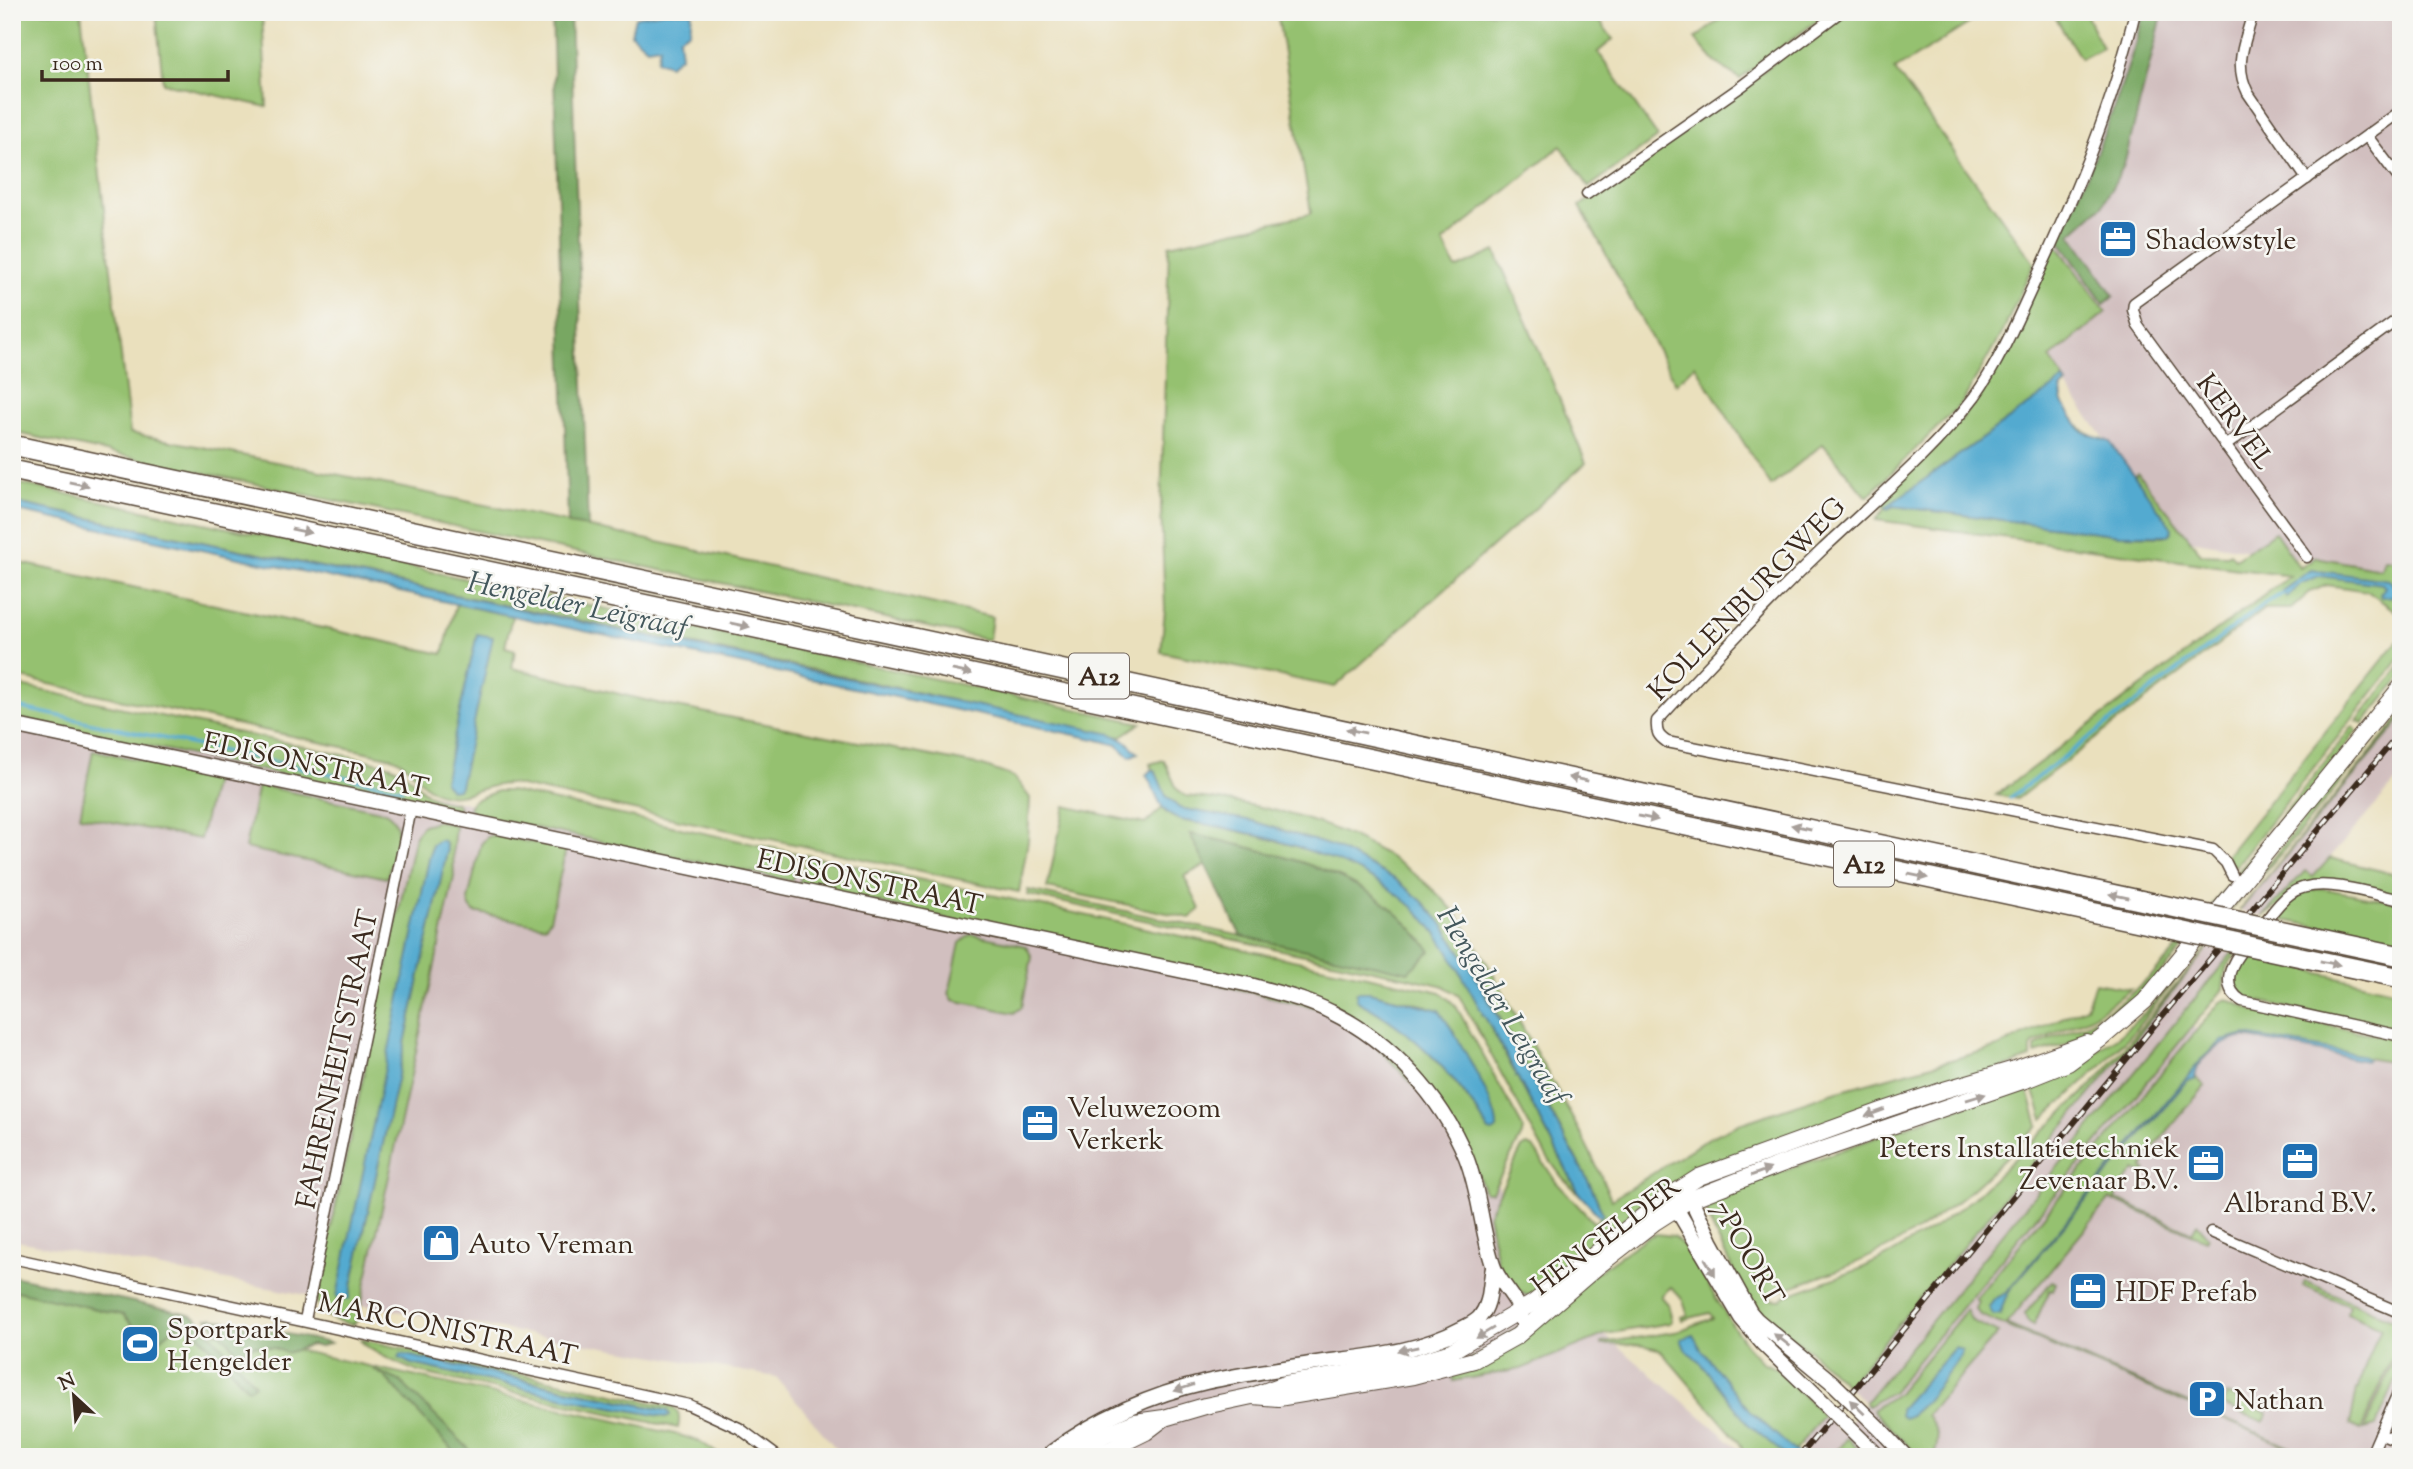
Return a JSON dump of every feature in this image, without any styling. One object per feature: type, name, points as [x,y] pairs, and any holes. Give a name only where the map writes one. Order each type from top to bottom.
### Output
[{"type":"highway","name":"A12","points":[[12,444],[2186,910],[2275,922],[2401,956]]},
{"type":"highway","name":"A12","points":[[12,470],[2401,978]]},
{"type":"main road","name":"HENGELDER","points":[[1252,1396],[1278,1398],[1439,1371],[1474,1360],[1517,1336],[1597,1267],[1676,1208],[1699,1177],[1735,1162],[2102,1038],[2145,1001],[2401,687]]},
{"type":"main road","name":"HENGELDER","points":[[1066,1457],[1106,1434],[1135,1422],[1164,1418],[1252,1396],[1285,1384],[1418,1362],[1448,1353],[1518,1306],[1560,1283],[1616,1236],[1684,1194]]},
{"type":"main road","name":"HENGELDER","points":[[1095,1457],[1146,1432],[1164,1418]]},
{"type":"street","points":[[1587,194],[1739,88],[1840,12]]},
{"type":"street","name":"KOLLENBURGWEG","points":[[2135,12],[2121,68],[2103,121],[2055,237],[2011,331],[1977,393],[1939,438],[1775,595],[1657,721],[1656,729],[1659,736],[1667,742],[2206,848],[2220,855],[2231,875]]},
{"type":"street","points":[[2253,12],[2239,64],[2241,79],[2307,179],[2401,111]]},
{"type":"street","points":[[2367,136],[2401,181]]},
{"type":"street","name":"KERVEL","points":[[2307,179],[2134,303],[2133,310],[2138,326],[2307,557]]},
{"type":"street","points":[[2225,446],[2401,317]]},
{"type":"street","name":"EDISONSTRAAT","points":[[12,726],[1250,985],[1329,1011],[1361,1028],[1386,1049],[1420,1083],[1444,1116],[1466,1156],[1480,1205],[1493,1268],[1518,1306]]},
{"type":"street","name":"FAHRENHEITSTRAAT","points":[[304,1320],[411,809]]},
{"type":"street","points":[[2401,900],[2349,889],[2311,886],[2289,895],[2275,922],[2238,955],[2231,967],[2228,981],[2237,998],[2248,1003],[2401,1036]]},
{"type":"street","name":"7POORT","points":[[1684,1194],[1750,1312],[1834,1384],[1906,1457]]},
{"type":"street","name":"7POORT","points":[[1676,1208],[1741,1318],[1879,1457]]},
{"type":"street","points":[[2211,1232],[2401,1313]]},
{"type":"street","name":"MARCONISTRAAT","points":[[12,1258],[689,1405],[739,1428],[778,1457]]},
{"type":"street","name":"HENGELDER","points":[[1051,1457],[1052,1452],[1067,1440],[1097,1424],[1176,1391],[1209,1381],[1414,1348],[1446,1337],[1479,1318],[1490,1300],[1493,1268]]},
{"type":"street","name":"HENGELDER","points":[[1484,1310],[1505,1300],[1518,1306]]},
{"type":"street","points":[[1517,1336],[1522,1319],[1518,1306]]},
{"type":"street","points":[[2370,1457],[2401,1386]]},
{"type":"street","points":[[2380,1434],[2401,1443]]},
{"type":"shaded area","points":[[2135,12],[2401,12],[2401,576],[2178,538],[2026,332]]},
{"type":"shaded area","points":[[12,706],[1227,965],[1366,998],[1478,1131],[1522,1250],[1572,1307],[1745,1454],[1742,1457],[843,1457],[776,1377],[333,1300],[12,1240]]},
{"type":"shaded area","points":[[2401,720],[2401,776],[2313,877],[2304,871],[2263,916],[2240,911]]},
{"type":"shaded area","points":[[2209,948],[2233,953],[2187,1027],[2401,1064],[2401,1457],[1813,1457],[1800,1445],[1823,1415],[1842,1433],[1865,1403],[1847,1386]]},
{"type":"green space","points":[[12,12],[81,12],[130,433],[562,521],[992,617],[989,640],[12,432]]},
{"type":"green space","points":[[156,12],[262,12],[267,107],[163,83]]},
{"type":"green space","points":[[552,12],[570,12],[588,527],[568,524]]},
{"type":"green space","points":[[1277,12],[1593,12],[1613,39],[1598,52],[1658,137],[1589,187],[1561,146],[1443,242],[1456,269],[1495,251],[1586,463],[1335,687],[1161,652],[1165,609],[1161,508],[1169,245],[1311,212]]},
{"type":"green space","points":[[1730,12],[1828,12],[1740,79],[1715,62],[1695,39]]},
{"type":"green space","points":[[1843,12],[1987,12],[1895,70],[2034,263],[2005,327],[1962,403],[1867,497],[1823,444],[1771,486],[1695,365],[1676,384],[1580,206]]},
{"type":"green space","points":[[2052,12],[2085,12],[2102,48],[2081,59]]},
{"type":"green space","points":[[2144,12],[2163,12],[2124,165],[2102,206],[2071,234],[2114,296],[2104,304],[2059,240],[2117,99]]},
{"type":"green space","points":[[2056,244],[2106,312],[2050,358],[2067,384],[2061,389],[2066,409],[2079,427],[2090,434],[2009,419],[1887,507],[1888,509],[1894,506],[2120,535],[2164,536],[2171,528],[2134,475],[2138,473],[2201,554],[2230,553],[2235,559],[2275,532],[2300,568],[2316,557],[2381,569],[2384,559],[2401,561],[2401,615],[2367,591],[2327,585],[2310,592],[2291,609],[2264,609],[2017,799],[1996,795],[2290,576],[1876,520],[1886,507],[1876,504],[1962,419]]},
{"type":"green space","points":[[12,482],[1141,723],[1120,737],[834,674],[12,502]]},
{"type":"green space","points":[[12,561],[443,654],[456,604],[512,616],[505,647],[515,650],[512,668],[661,704],[983,766],[1014,777],[1030,798],[1028,841],[1019,892],[511,784],[491,786],[461,795],[442,794],[427,787],[394,758],[12,676]]},
{"type":"green space","points":[[2401,637],[2401,657],[2236,866],[2231,865],[2226,856]]},
{"type":"green space","points":[[2401,666],[2401,678],[2364,723],[2357,721]]},
{"type":"green space","points":[[12,684],[385,764],[405,774],[433,797],[456,803],[459,807],[454,811],[12,717]]},
{"type":"green space","points":[[2401,698],[2401,706],[2304,827],[2231,910]]},
{"type":"green space","points":[[2401,716],[2401,720],[2239,911]]},
{"type":"green space","points":[[2353,726],[2357,731],[2217,906],[2212,905]]},
{"type":"green space","points":[[93,750],[215,776],[200,839],[80,816]]},
{"type":"green space","points":[[1164,760],[1177,789],[1186,796],[1260,807],[1331,828],[1397,861],[1426,884],[1457,915],[1486,962],[1574,1120],[1611,1200],[1709,1138],[1739,1124],[1834,1092],[1998,1047],[2086,1007],[2095,983],[2131,989],[2091,1017],[2034,1043],[2031,1047],[2031,1058],[1733,1158],[1533,1295],[1526,1295],[1513,1289],[1497,1261],[1488,1215],[1522,1148],[1527,1145],[1533,1147],[1556,1182],[1594,1223],[1603,1214],[1591,1186],[1493,1005],[1447,930],[1422,901],[1395,879],[1334,847],[1253,821],[1179,808],[1166,796],[1150,764]]},
{"type":"green space","points":[[258,785],[385,812],[396,825],[397,833],[387,878],[245,848]]},
{"type":"green space","points":[[497,791],[510,791],[796,853],[792,881],[474,815],[469,807],[474,800]]},
{"type":"green space","points":[[1065,806],[1145,824],[1162,808],[1179,820],[1216,826],[1292,845],[1342,863],[1388,888],[1409,903],[1432,927],[1451,955],[1580,1195],[1545,1154],[1459,996],[1444,986],[1028,895],[1028,890],[1408,972],[1382,901],[1359,887],[1307,865],[1191,834],[1206,865],[1184,876],[1200,909],[1190,918],[1047,888]]},
{"type":"green space","points":[[438,821],[455,825],[454,877],[358,1319],[353,1325],[334,1320],[325,1314],[316,1298],[415,835],[423,825]],"holes":[[[446,844],[447,851],[349,1299],[338,1298],[432,845]]]},
{"type":"green space","points":[[1190,834],[1290,858],[1338,876],[1389,906],[1431,951],[1408,972],[1241,936]]},
{"type":"green space","points":[[493,835],[566,849],[550,920],[545,926],[474,912],[470,907],[468,900],[481,844]]},
{"type":"green space","points":[[806,855],[1441,992],[1456,1006],[1523,1128],[1522,1135],[1492,1192],[1485,1192],[1462,1136],[1347,1015],[799,884]],"holes":[[[1369,992],[1427,1006],[1450,1026],[1487,1096],[1489,1131],[1462,1092],[1431,1055],[1357,993]]]},
{"type":"green space","points":[[2330,858],[2401,876],[2401,897],[2318,881],[2263,916],[2305,871],[2313,877]]},
{"type":"green space","points":[[2321,888],[2401,903],[2401,942],[2272,918],[2294,898]]},
{"type":"green space","points":[[971,934],[1026,946],[1032,957],[1022,1007],[1014,1013],[953,1000],[949,993],[960,943]]},
{"type":"green space","points":[[2183,942],[2187,943],[2136,1000],[2106,1024],[2067,1044],[2035,1054],[2035,1047],[2039,1044],[2099,1017],[2125,998],[2149,978]]},
{"type":"green space","points":[[2200,946],[2203,946],[2134,1031],[2102,1065],[2043,1119],[2031,1082],[2099,1049],[2128,1028],[2154,1002]]},
{"type":"green space","points":[[2208,947],[2117,1062],[1847,1386],[1809,1350],[1773,1325],[1746,1298],[1707,1216],[1708,1207],[1720,1194],[2026,1083],[2038,1126],[1957,1202],[1888,1248],[1828,1274],[1782,1290],[1776,1289],[1770,1294],[1770,1299],[1781,1300],[1785,1296],[1860,1269],[1889,1255],[1935,1227],[1971,1200],[2098,1079]]},
{"type":"green space","points":[[2232,953],[2236,954],[2226,968],[2220,993],[1893,1391],[1868,1406],[1865,1403]]},
{"type":"green space","points":[[2242,955],[2401,992],[2401,1033],[2241,997],[2234,976]]},
{"type":"green space","points":[[2227,999],[2252,1010],[2392,1038],[2390,1052],[2397,1053],[2401,1040],[2401,1064],[2244,1037],[2220,1044],[2191,1073],[2205,1086],[2145,1158],[2145,1174],[2135,1170],[2119,1189],[2116,1199],[2192,1233],[2197,1224],[2208,1237],[2206,1240],[2110,1199],[2006,1324],[2312,1457],[1980,1315],[1975,1309],[1978,1301],[1975,1299],[2220,1002]]},
{"type":"green space","points":[[1656,1234],[1673,1236],[1685,1247],[1747,1346],[1762,1362],[1776,1368],[1823,1415],[1790,1457],[1746,1457],[1739,1442],[1661,1351],[1640,1345],[1601,1345],[1675,1332],[1713,1318],[1710,1313],[1682,1320],[1681,1317],[1688,1315],[1683,1300],[1671,1287],[1661,1296],[1668,1304],[1672,1321],[1670,1323],[1606,1334],[1521,1369],[1453,1381],[1452,1373],[1647,1237]]},
{"type":"green space","points":[[12,1276],[189,1314],[197,1318],[255,1384],[248,1389],[185,1319],[152,1346],[123,1315],[12,1290]]},
{"type":"green space","points":[[2052,1281],[2056,1283],[2053,1290],[2050,1289],[2034,1325],[2027,1321],[2025,1314]]},
{"type":"green space","points":[[2305,1281],[2401,1324],[2401,1337],[2361,1430],[2350,1425],[2357,1389],[2381,1328],[2347,1313],[2349,1305],[2303,1286]]},
{"type":"green space","name":"Sportpark Hengelder","points":[[12,1287],[679,1435],[701,1442],[722,1457],[12,1457]]},
{"type":"green space","points":[[1966,1310],[1972,1321],[1998,1333],[1927,1415],[1936,1430],[1938,1440],[1933,1457],[1919,1457],[1872,1410],[1898,1393]]},
{"type":"green space","points":[[207,1318],[330,1343],[320,1347],[311,1345],[287,1353],[253,1345],[243,1357]]},
{"type":"green space","points":[[360,1339],[673,1407],[679,1416],[678,1428],[422,1373],[388,1359]],"holes":[[[426,1358],[668,1411],[668,1417],[580,1401],[412,1364]]]},
{"type":"green space","points":[[2401,1344],[2401,1369],[2376,1426],[2364,1429]]},
{"type":"green space","points":[[373,1369],[400,1381],[477,1457],[459,1457],[384,1376]]},
{"type":"green space","points":[[2227,1394],[2268,1413],[2264,1422],[2222,1405]]},
{"type":"green space","points":[[1847,1438],[1866,1457],[1832,1457]]},
{"type":"water","points":[[664,12],[692,12],[690,31],[679,38],[681,56],[669,65],[657,61],[660,46],[647,48],[631,34],[635,17]]},
{"type":"water","points":[[2064,380],[2067,384],[2061,389],[2062,402],[2082,431],[2110,442],[2172,528],[2168,535],[2120,535],[1886,507]]},
{"type":"water","points":[[12,502],[1112,734],[1127,742],[1138,753],[1130,757],[1117,745],[1094,739],[12,510]]},
{"type":"water","points":[[2311,570],[2389,580],[2401,593],[2398,596],[2381,597],[2385,587],[2382,584],[2319,576],[2300,584],[2287,597],[2282,591]]},
{"type":"water","points":[[477,634],[493,637],[460,786],[451,790],[444,782]]},
{"type":"water","points":[[1155,770],[1166,796],[1179,808],[1253,821],[1334,847],[1395,879],[1422,901],[1441,922],[1471,968],[1591,1186],[1603,1214],[1600,1217],[1580,1195],[1455,962],[1421,915],[1398,895],[1341,863],[1276,840],[1173,817],[1163,808],[1146,775]]},
{"type":"water","points":[[439,840],[444,841],[447,851],[349,1299],[339,1299],[337,1296],[432,845]]},
{"type":"water","points":[[1357,992],[1369,992],[1439,1010],[1483,1087],[1496,1118],[1497,1129],[1489,1131],[1464,1092],[1433,1057],[1398,1027],[1359,1002],[1356,999]]},
{"type":"water","points":[[2246,1035],[2360,1055],[2367,1059],[2365,1061],[2246,1037],[2229,1041],[2213,1050],[2200,1063],[2195,1079],[2188,1080],[2012,1287],[2000,1314],[1993,1315],[1989,1307],[1995,1298],[2006,1293],[2203,1058],[2222,1041]]},
{"type":"water","points":[[1693,1335],[1751,1412],[1801,1457],[1787,1457],[1748,1424],[1700,1362],[1685,1349],[1681,1339]]},
{"type":"water","points":[[1955,1347],[1962,1350],[1961,1356],[1917,1410],[1903,1418],[1900,1409]]},
{"type":"water","points":[[401,1354],[668,1411],[670,1415],[666,1417],[580,1401],[412,1364],[399,1358]]},
{"type":"waterway","points":[[2010,798],[2266,603],[2284,593]]},
{"type":"waterway","points":[[12,706],[402,789]]},
{"type":"railway","points":[[1799,1457],[2152,1028],[2401,732]]},
{"type":"place","name":"Shadowstyle","points":[[2118,239]]},
{"type":"place","name":"Veluwezoom Verkerk","points":[[1040,1123]]},
{"type":"place","name":"Albrand B.V.","points":[[2300,1161]]},
{"type":"place","name":"Peters Installatietechniek Zevenaar B.V.","points":[[2206,1163]]},
{"type":"place","name":"Auto Vreman","points":[[441,1243]]},
{"type":"place","name":"HDF Prefab","points":[[2088,1291]]},
{"type":"place","name":"Sportpark Hengelder","points":[[140,1344]]},
{"type":"place","name":"Nathan","points":[[2207,1399]]},
{"type":"water label","name":"Hengelder Leigraaf","points":[[578,604]]},
{"type":"water label","name":"Hengelder Leigraaf","points":[[1503,1005]]}]
